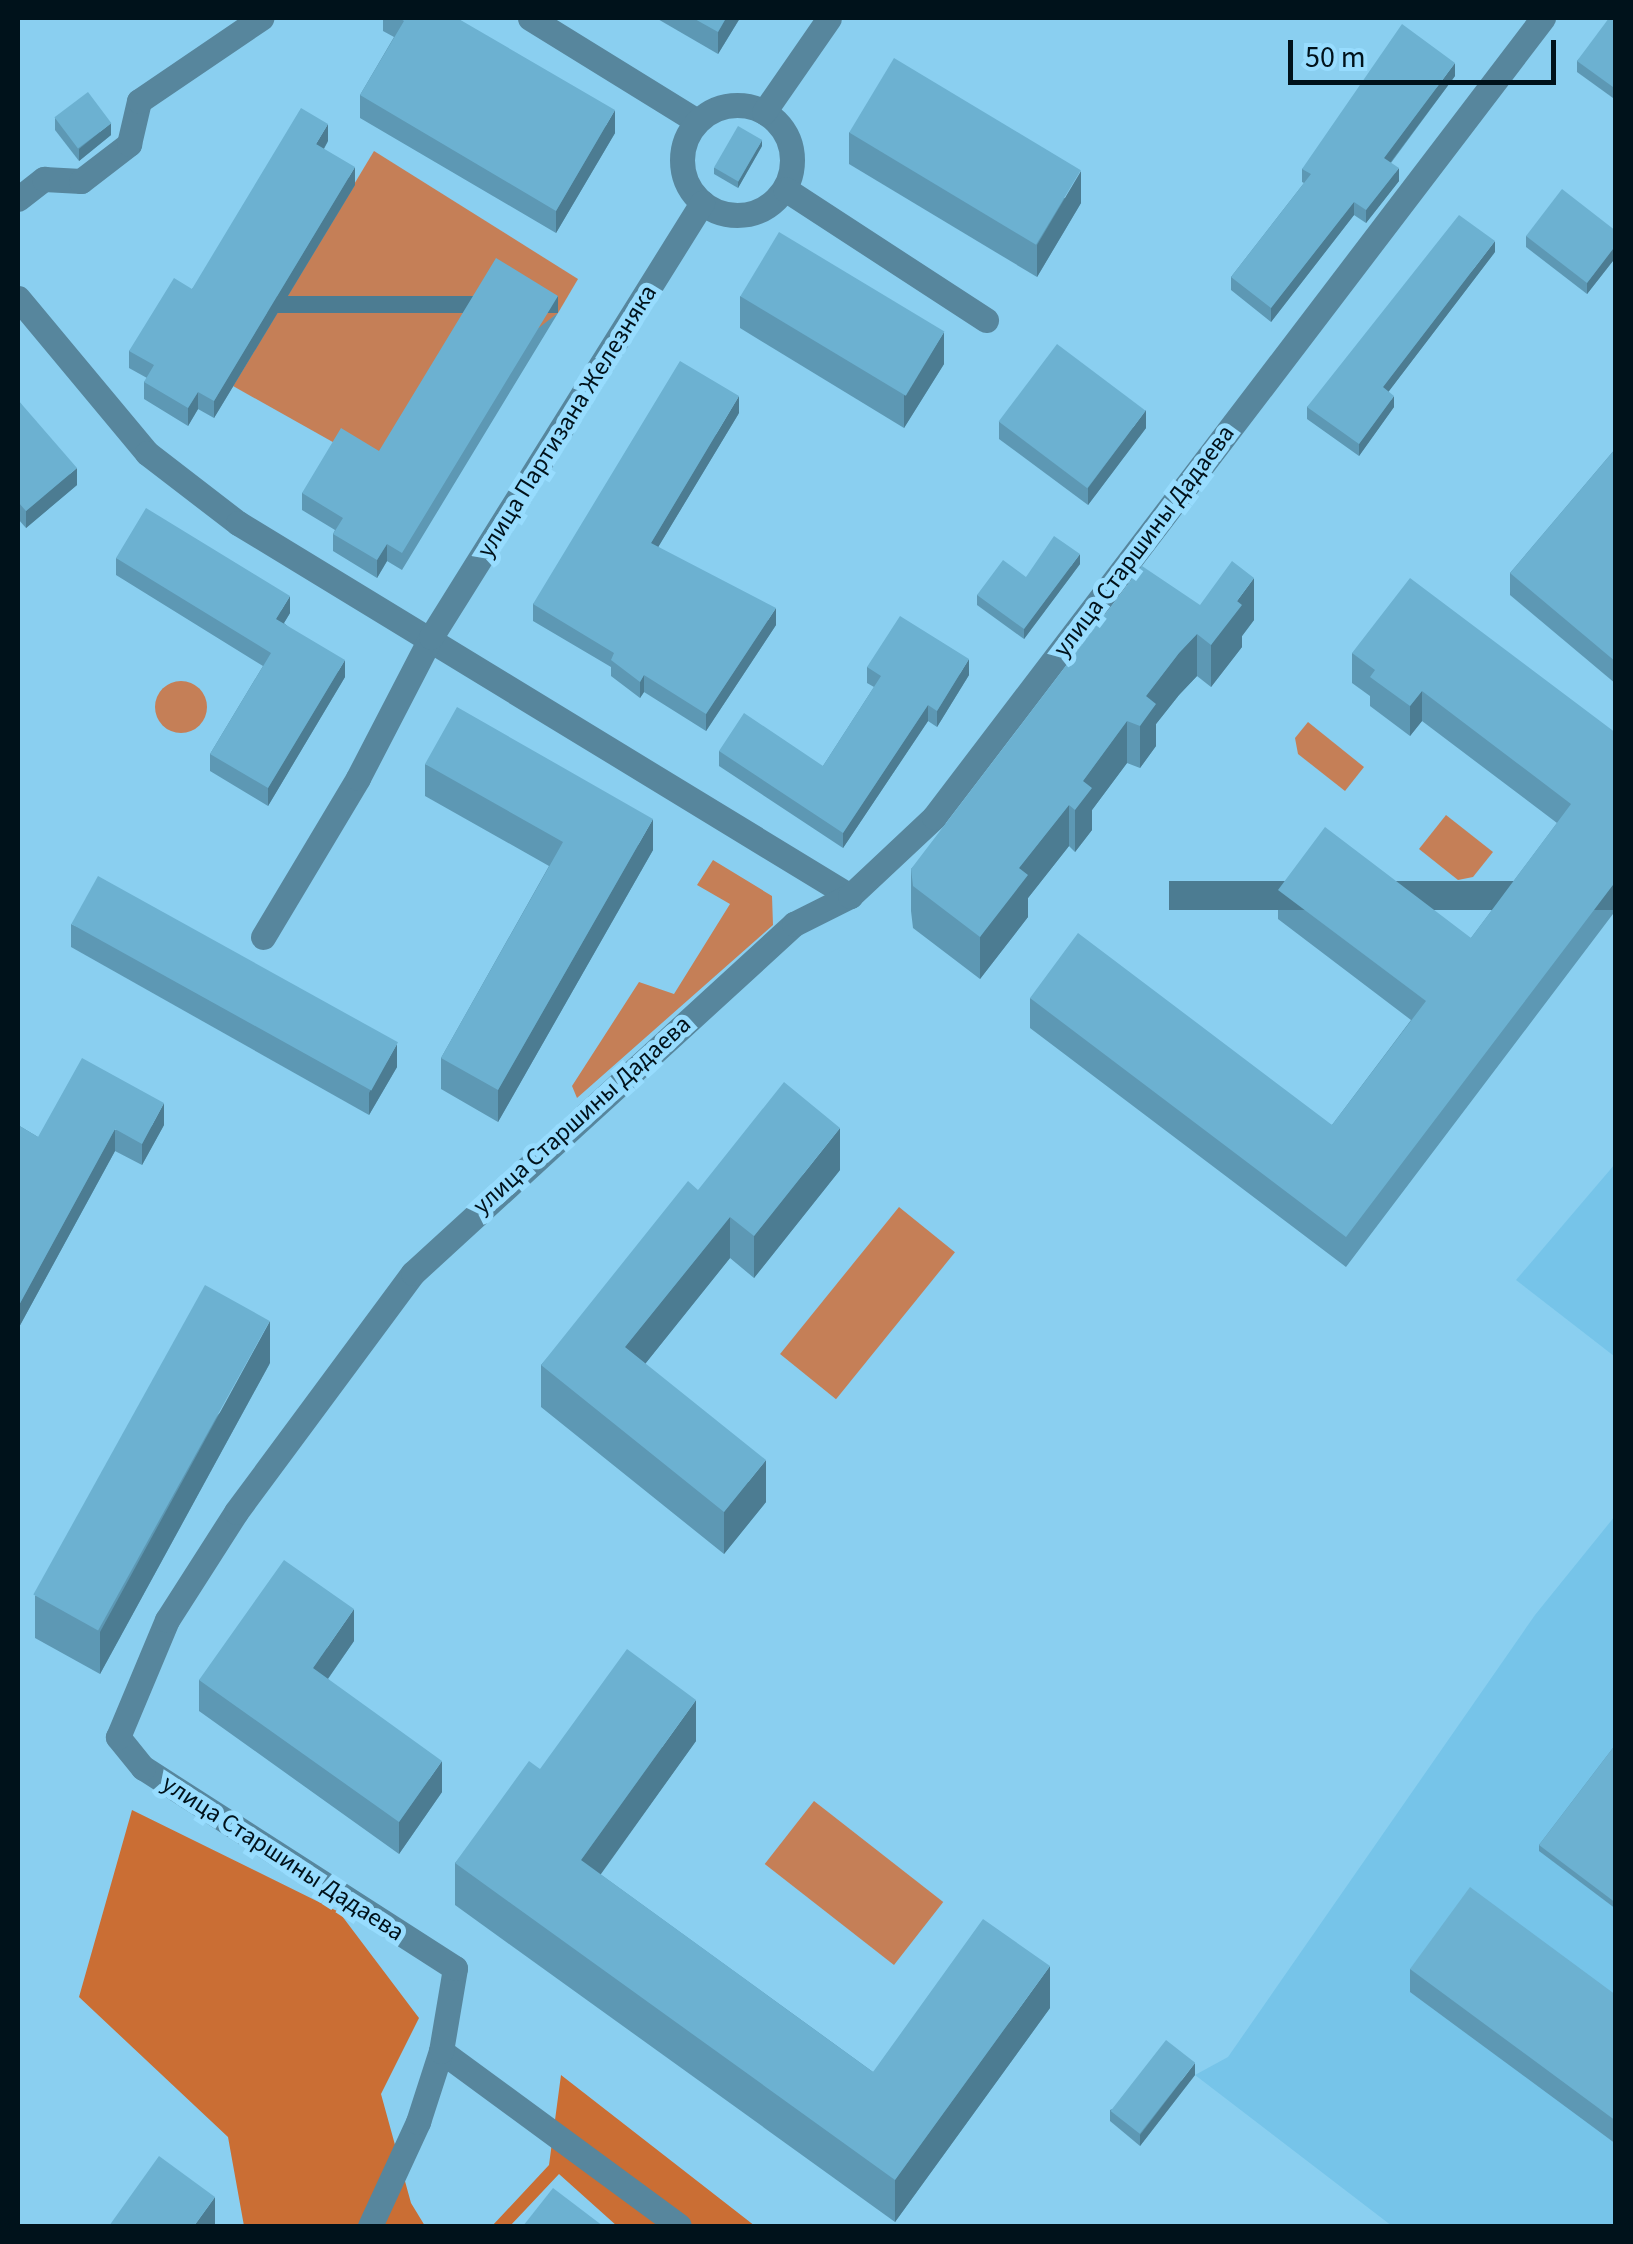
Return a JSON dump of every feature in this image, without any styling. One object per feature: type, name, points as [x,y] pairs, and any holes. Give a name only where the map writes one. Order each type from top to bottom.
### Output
[{"type":"street","points":[[18,200],[44,179],[80,181],[129,144],[139,101],[261,18]]},
{"type":"street","points":[[530,18],[697,121]]},
{"type":"street","points":[[764,112],[828,18]]},
{"type":"street","name":"улица Старшины Дадаева","points":[[370,2226],[418,2122],[440,2051],[456,1968],[143,1768],[118,1736],[167,1620],[216,1542],[413,1274],[794,924],[850,896],[934,817],[1543,18]]},
{"type":"street","points":[[722,106],[764,112],[777,122],[792,152],[785,189],[760,211],[743,216],[702,203],[682,175],[680,157],[697,121],[722,106]]},
{"type":"street","points":[[785,189],[986,320]]},
{"type":"street","name":"улица Партизана Железняка","points":[[263,937],[358,778],[431,637],[702,203]]},
{"type":"street","points":[[18,298],[148,453],[238,523],[431,637],[850,896]]},
{"type":"street","points":[[440,2051],[680,2226]]},
{"type":"shaded area","points":[[374,151],[578,279],[558,313],[379,468],[233,386]]},
{"type":"shaded area","points":[[181,681],[199,689],[207,707],[199,725],[181,733],[163,725],[155,707],[163,689]]},
{"type":"shaded area","points":[[1308,722],[1364,767],[1345,791],[1298,754],[1295,738]]},
{"type":"shaded area","points":[[1446,815],[1493,852],[1473,877],[1458,880],[1419,849]]},
{"type":"shaded area","points":[[713,860],[772,896],[773,925],[577,1098],[572,1086],[639,982],[674,994],[730,904],[697,885]]},
{"type":"shaded area","points":[[1615,1164],[1616,1354],[1614,1356],[1516,1280]]},
{"type":"shaded area","points":[[899,1207],[955,1252],[836,1399],[780,1354]]},
{"type":"shaded area","points":[[1615,1516],[1615,2226],[1392,2226],[1195,2075],[1228,2057],[1535,1615]]},
{"type":"shaded area","points":[[814,1801],[943,1902],[894,1965],[765,1864]]},
{"type":"shaded area","points":[[132,1810],[339,1912],[419,2018],[381,2094],[411,2203],[425,2226],[244,2226],[228,2137],[79,1997]]},
{"type":"shaded area","points":[[561,2075],[755,2226],[617,2226],[559,2174],[510,2226],[492,2226],[549,2165]]},
{"type":"building","points":[[399,18],[457,18],[615,110],[556,211],[360,95],[404,21]]},
{"type":"building","points":[[693,18],[726,18],[718,32]]},
{"type":"building","points":[[1609,18],[1616,18],[1613,87],[1577,61]]},
{"type":"building","points":[[1402,24],[1455,63],[1384,158],[1399,168],[1366,210],[1354,202],[1271,308],[1231,277],[1311,174],[1302,169]]},
{"type":"building","points":[[894,58],[1081,170],[1036,245],[849,133]]},
{"type":"building","points":[[88,92],[111,123],[78,148],[54,117]]},
{"type":"building","points":[[301,108],[328,124],[316,144],[355,167],[214,401],[198,392],[188,408],[144,382],[154,365],[129,351],[174,278],[192,289]]},
{"type":"building","points":[[738,126],[762,140],[738,182],[714,168]]},
{"type":"building","points":[[1562,189],[1616,231],[1616,245],[1587,283],[1526,236]]},
{"type":"building","points":[[1459,215],[1495,241],[1383,387],[1394,396],[1359,444],[1307,407]]},
{"type":"building","points":[[779,232],[944,331],[906,396],[740,296]]},
{"type":"building","points":[[496,258],[558,296],[402,553],[387,544],[377,560],[333,534],[343,518],[302,493],[341,428],[379,451]]},
{"type":"building","points":[[1057,344],[1146,411],[1087,488],[999,421]]},
{"type":"building","points":[[680,361],[739,396],[651,543],[776,608],[706,714],[644,675],[640,682],[611,660],[614,653],[533,604]]},
{"type":"building","points":[[18,400],[77,468],[26,511],[18,502]]},
{"type":"building","points":[[1616,448],[1616,662],[1510,573]]},
{"type":"building","points":[[146,508],[290,596],[276,619],[345,660],[268,788],[210,754],[271,653],[116,558]]},
{"type":"building","points":[[1054,536],[1080,554],[1024,629],[977,595],[1003,560],[1026,577]]},
{"type":"building","points":[[1232,561],[1254,578],[1237,601],[1242,605],[1211,645],[1197,634],[1179,653],[1146,696],[1156,704],[1140,726],[1127,721],[1083,781],[1092,788],[1075,810],[1069,805],[1019,868],[1028,875],[980,937],[913,886],[911,869],[1142,566],[1200,605]]},
{"type":"building","points":[[1410,578],[1616,733],[1616,881],[1346,1237],[1030,998],[1078,933],[1332,1125],[1426,1001],[1278,890],[1325,827],[1471,938],[1571,804],[1422,691],[1410,706],[1370,677],[1375,670],[1352,653]]},
{"type":"building","points":[[900,616],[969,659],[937,711],[928,705],[843,833],[719,751],[744,713],[823,766],[881,676],[867,667]]},
{"type":"building","points":[[457,707],[653,819],[498,1090],[441,1058],[563,842],[425,764]]},
{"type":"building","points":[[98,876],[398,1042],[371,1090],[71,924]]},
{"type":"building","points":[[82,1058],[164,1103],[142,1144],[115,1129],[18,1307],[18,1125],[38,1137]]},
{"type":"building","points":[[784,1082],[840,1128],[754,1236],[730,1217],[625,1347],[766,1460],[724,1512],[541,1365],[688,1181],[698,1190]]},
{"type":"building","points":[[205,1285],[270,1321],[98,1630],[33,1595]]},
{"type":"building","points":[[284,1560],[354,1609],[313,1668],[442,1761],[399,1822],[199,1680]]},
{"type":"building","points":[[627,1649],[696,1700],[581,1860],[873,2072],[983,1919],[1050,1966],[895,2180],[455,1863],[529,1761],[540,1769]]},
{"type":"building","points":[[1616,1744],[1616,1903],[1539,1845]]},
{"type":"building","points":[[1470,1887],[1616,1995],[1616,2121],[1410,1969]]},
{"type":"building","points":[[1166,2040],[1195,2063],[1140,2134],[1111,2111]]},
{"type":"building","points":[[159,2156],[215,2197],[194,2226],[109,2226]]},
{"type":"building","points":[[553,2188],[603,2226],[523,2226]]}]
